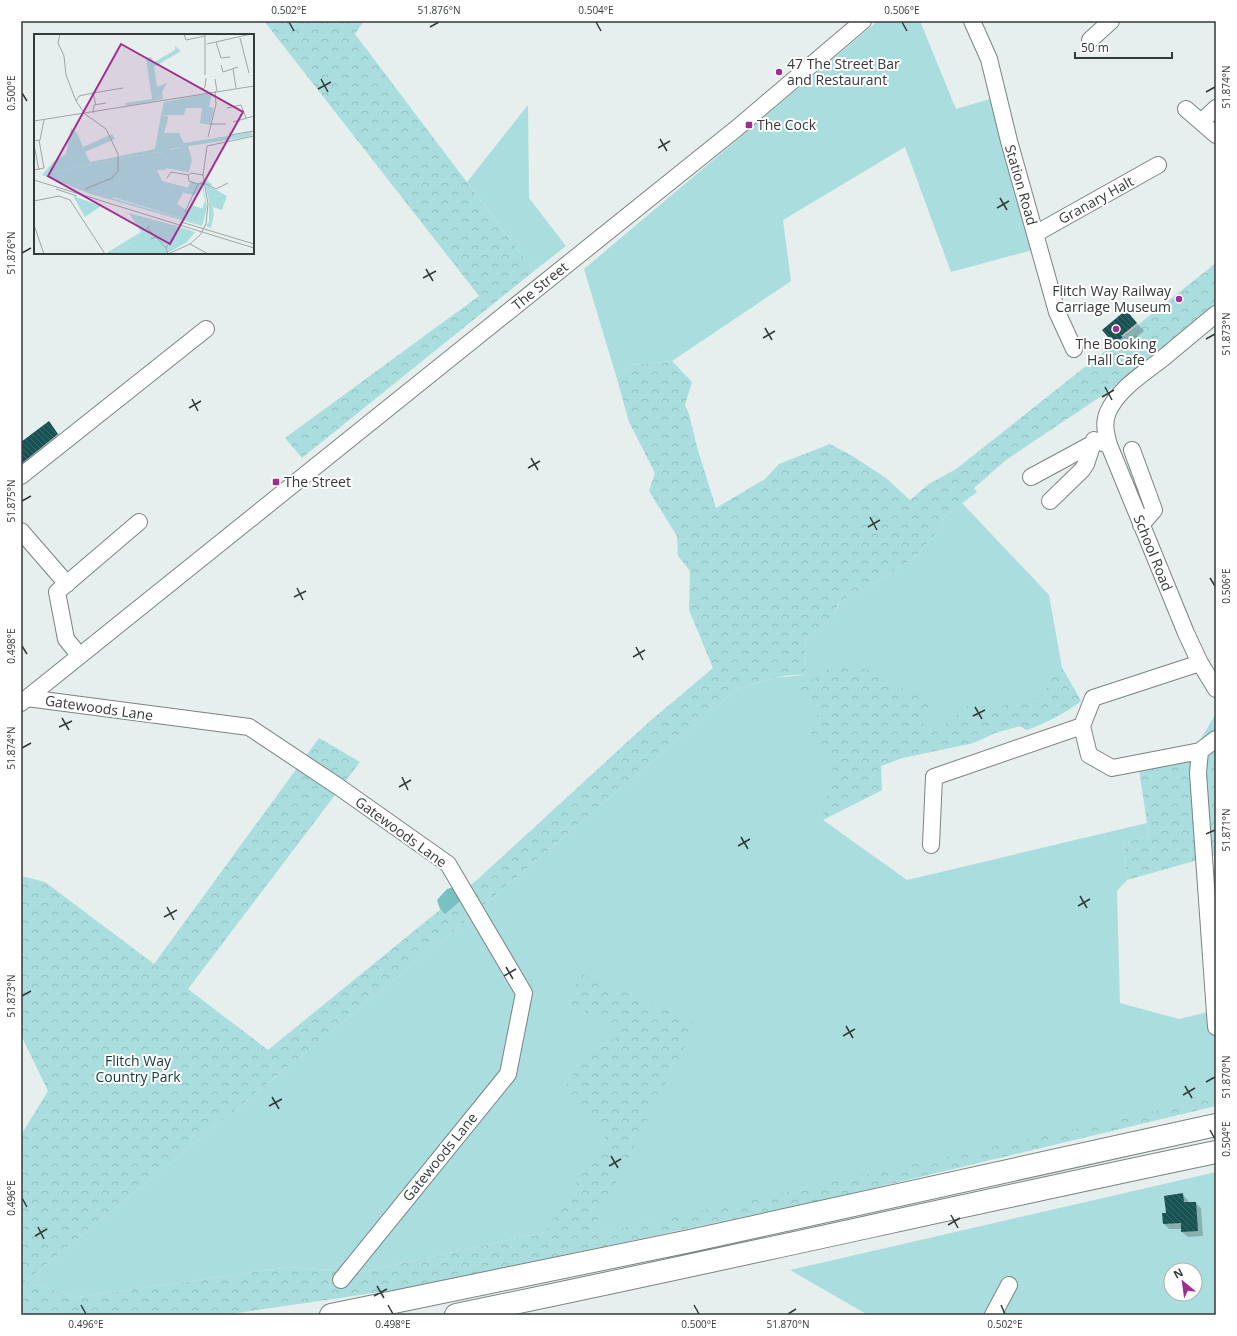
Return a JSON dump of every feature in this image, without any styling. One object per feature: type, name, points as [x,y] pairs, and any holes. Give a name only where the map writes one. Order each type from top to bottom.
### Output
[{"type":"highway","points":[[331,1315],[690,1240],[1216,1125]]},
{"type":"highway","points":[[456,1315],[575,1291],[1216,1152]]},
{"type":"street","name":"Station Road","points":[[972,21],[989,59],[1009,141],[1057,312],[1074,349]]},
{"type":"street","points":[[1090,40],[1112,21]]},
{"type":"street","name":"The Street","points":[[23,698],[79,656],[737,128],[853,24]]},
{"type":"street","points":[[1201,122],[1216,108]]},
{"type":"street","points":[[1186,109],[1216,135]]},
{"type":"street","name":"Granary Halt","points":[[1035,234],[1158,165]]},
{"type":"street","name":"School Road","points":[[1216,314],[1127,387],[1115,400],[1108,413],[1105,424],[1109,445],[1182,624],[1200,664],[1216,689]]},
{"type":"street","points":[[21,476],[206,329]]},
{"type":"street","points":[[1031,477],[1092,444],[1094,440],[1109,445]]},
{"type":"street","points":[[1050,500],[1082,470],[1086,464],[1092,444]]},
{"type":"street","points":[[1132,450],[1154,510],[1141,525]]},
{"type":"street","points":[[79,656],[66,639],[57,592],[139,522]]},
{"type":"street","points":[[21,531],[67,584]]},
{"type":"street","points":[[1200,664],[1093,698],[1082,726],[1088,754],[1112,768],[1200,750],[1216,739]]},
{"type":"street","name":"Gatewoods Lane","points":[[23,698],[249,727],[339,787],[448,864],[524,993],[508,1074],[341,1280]]},
{"type":"street","points":[[931,845],[934,777],[1082,726]]},
{"type":"street","points":[[1200,750],[1198,773],[1216,1027]]},
{"type":"street","points":[[994,1315],[1009,1285]]},
{"type":"street","points":[[484,1315],[575,1291]]},
{"type":"green space","points":[[264,21],[364,21],[355,34],[534,271],[302,458],[285,438],[479,296]]},
{"type":"green space","points":[[878,21],[920,21],[956,109],[993,98],[1036,249],[951,272],[905,147],[783,220],[791,281],[672,361],[632,365],[617,379],[584,269]]},
{"type":"green space","points":[[528,105],[529,198],[566,246],[534,271],[467,182]]},
{"type":"green space","name":"Flitch Way Country Park","points":[[1216,263],[1216,303],[1106,393],[1006,460],[974,488],[977,492],[945,516],[939,530],[915,557],[870,586],[839,602],[832,618],[806,637],[805,675],[779,677],[737,689],[450,934],[25,1282],[78,1297],[289,1267],[362,1272],[545,1232],[608,1133],[560,1096],[575,1072],[599,1045],[625,1034],[571,1004],[579,973],[696,1023],[591,1233],[599,1233],[1216,1098],[1216,1106],[828,1199],[408,1288],[224,1315],[21,1315],[21,1135],[48,1091],[21,1035],[21,876],[45,882],[154,964],[319,738],[360,762],[188,989],[268,1050],[479,878],[649,722],[713,668],[689,610],[690,571],[678,556],[677,536],[649,491],[655,473],[629,422],[617,379],[632,365],[672,361],[692,382],[685,405],[689,414],[697,447],[716,508],[765,479],[779,464],[830,444],[854,457],[886,478],[910,500],[929,484],[956,469]]},
{"type":"green space","points":[[962,503],[1049,595],[1062,668],[1081,701],[1055,717],[1027,730],[1020,726],[995,733],[973,743],[902,758],[881,766],[882,790],[823,820],[907,880],[1147,823],[1149,836],[1124,843],[1127,880],[1117,891],[1120,1003],[1179,1019],[1216,1010],[1216,1104],[599,1233],[545,1232],[362,1272],[289,1267],[78,1297],[25,1282],[450,934],[737,689],[774,678],[805,675],[806,637],[832,618],[840,601],[870,586],[915,557],[939,530],[945,516]]},
{"type":"green space","points":[[835,664],[859,667],[886,677],[911,693],[933,702],[921,722],[936,732],[975,700],[991,712],[1011,702],[1047,697],[1047,677],[1062,668],[1081,701],[1055,717],[1027,730],[1020,726],[995,733],[973,743],[902,758],[878,767],[882,790],[822,820],[833,772],[829,753],[811,733],[820,705],[811,700],[799,689]]},
{"type":"green space","points":[[1216,713],[1216,855],[1127,880],[1124,843],[1149,836],[1139,770],[1191,756]]},
{"type":"green space","points":[[1216,1172],[1216,1315],[868,1315],[790,1270]]},
{"type":"shaded area","points":[[454,887],[464,898],[445,914],[440,909],[437,900],[447,889]]},
{"type":"building","name":"The Booking Hall Cafe","points":[[1126,310],[1137,323],[1114,344],[1102,330]]},
{"type":"building","points":[[49,421],[58,434],[21,464],[21,442]]},
{"type":"building","points":[[1183,1193],[1184,1202],[1196,1202],[1198,1231],[1181,1232],[1181,1223],[1163,1224],[1162,1213],[1166,1213],[1164,1196]]},
{"type":"place","name":"47 The Street Bar and Restaurant","points":[[779,72]]},
{"type":"place","name":"The Cock","points":[[749,125]]},
{"type":"place","name":"Flitch Way Railway Carriage Museum","points":[[1179,299]]},
{"type":"place","name":"The Booking Hall Cafe","points":[[1116,329]]},
{"type":"place","name":"The Street","points":[[276,482]]}]
